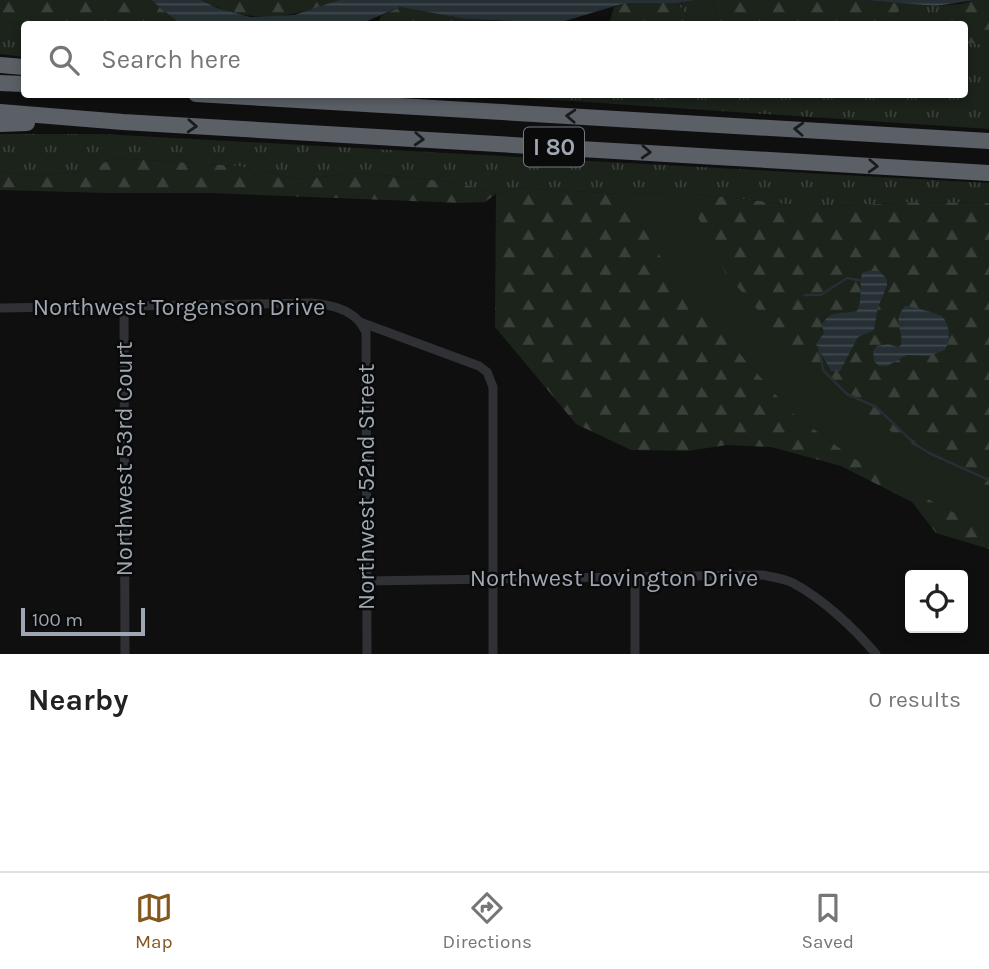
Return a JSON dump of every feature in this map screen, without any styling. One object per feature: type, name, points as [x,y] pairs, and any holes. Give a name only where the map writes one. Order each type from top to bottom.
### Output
[{"type":"highway","points":[[0,65],[21,67]]},
{"type":"highway","points":[[0,83],[21,84]]},
{"type":"highway","name":"I 80","points":[[263,98],[989,141]]},
{"type":"highway","name":"I 80","points":[[0,111],[123,122],[989,173]]},
{"type":"highway","points":[[0,124],[123,122]]},
{"type":"street","name":"Northwest Torgenson Drive","points":[[0,308],[312,303],[340,308],[360,322],[471,362],[487,372],[493,387],[493,578]]},
{"type":"street","name":"Northwest 53rd Court","points":[[124,306],[125,654]]},
{"type":"street","name":"Northwest 52nd Street","points":[[360,322],[366,332],[367,654]]},
{"type":"street","name":"Northwest Lovington Drive","points":[[366,581],[762,575],[785,580],[807,592],[876,654]]},
{"type":"street","points":[[635,577],[635,654]]},
{"type":"street","points":[[493,578],[493,654]]},
{"type":"green space","points":[[0,0],[151,0],[176,21],[21,21],[21,24],[0,21]]},
{"type":"green space","points":[[201,0],[339,0],[304,12],[253,16],[219,8]]},
{"type":"green space","points":[[712,0],[718,21],[689,21],[677,3]]},
{"type":"green space","points":[[712,0],[864,0],[902,3],[894,21],[718,21]]},
{"type":"green space","points":[[989,0],[989,45],[968,43],[968,21],[944,21],[961,4]]},
{"type":"green space","points":[[625,3],[677,3],[689,21],[610,21],[614,7]]},
{"type":"green space","points":[[902,3],[936,6],[961,4],[944,21],[894,21]]},
{"type":"green space","points":[[400,7],[466,19],[496,21],[379,21],[381,16]]},
{"type":"green space","points":[[0,21],[21,24],[21,57],[0,54]]},
{"type":"green space","points":[[968,43],[989,45],[989,129],[525,98],[968,98]]},
{"type":"green space","points":[[0,134],[103,134],[989,183],[989,203],[922,202],[813,207],[686,193],[622,194],[518,188],[496,194],[459,183],[414,178],[358,173],[300,179],[237,166],[115,158],[82,172],[33,176],[0,172]]},
{"type":"green space","points":[[115,158],[237,166],[300,179],[358,173],[414,178],[459,183],[496,194],[485,202],[462,203],[210,193],[0,190],[0,172],[33,176],[82,172]]},
{"type":"green space","points":[[518,188],[622,194],[686,193],[813,207],[922,202],[989,203],[989,549],[936,533],[912,502],[841,466],[771,447],[727,445],[688,451],[631,450],[576,424],[495,327],[496,194]]},
{"type":"green space","points":[[686,193],[726,274],[793,350],[872,420],[989,490],[989,524],[950,511],[851,457],[791,412],[674,279],[622,194]]},
{"type":"shaded area","points":[[151,0],[201,0],[217,8],[250,17],[294,15],[339,0],[697,0],[677,3],[625,3],[565,21],[466,19],[400,7],[367,21],[176,21]]},
{"type":"shaded area","points":[[864,0],[975,0],[936,6]]},
{"type":"shaded area","points":[[879,271],[887,279],[874,330],[858,337],[840,371],[831,371],[816,344],[824,333],[822,325],[833,314],[857,311],[862,273]]},
{"type":"shaded area","points":[[905,306],[942,316],[949,332],[945,350],[929,356],[907,355],[887,366],[879,366],[874,361],[873,351],[877,346],[901,345],[898,321]]},
{"type":"waterway","points":[[805,295],[821,295],[847,278],[863,281]]},
{"type":"waterway","points":[[819,347],[823,370],[847,394],[876,407],[915,444],[929,453],[989,480]]}]
